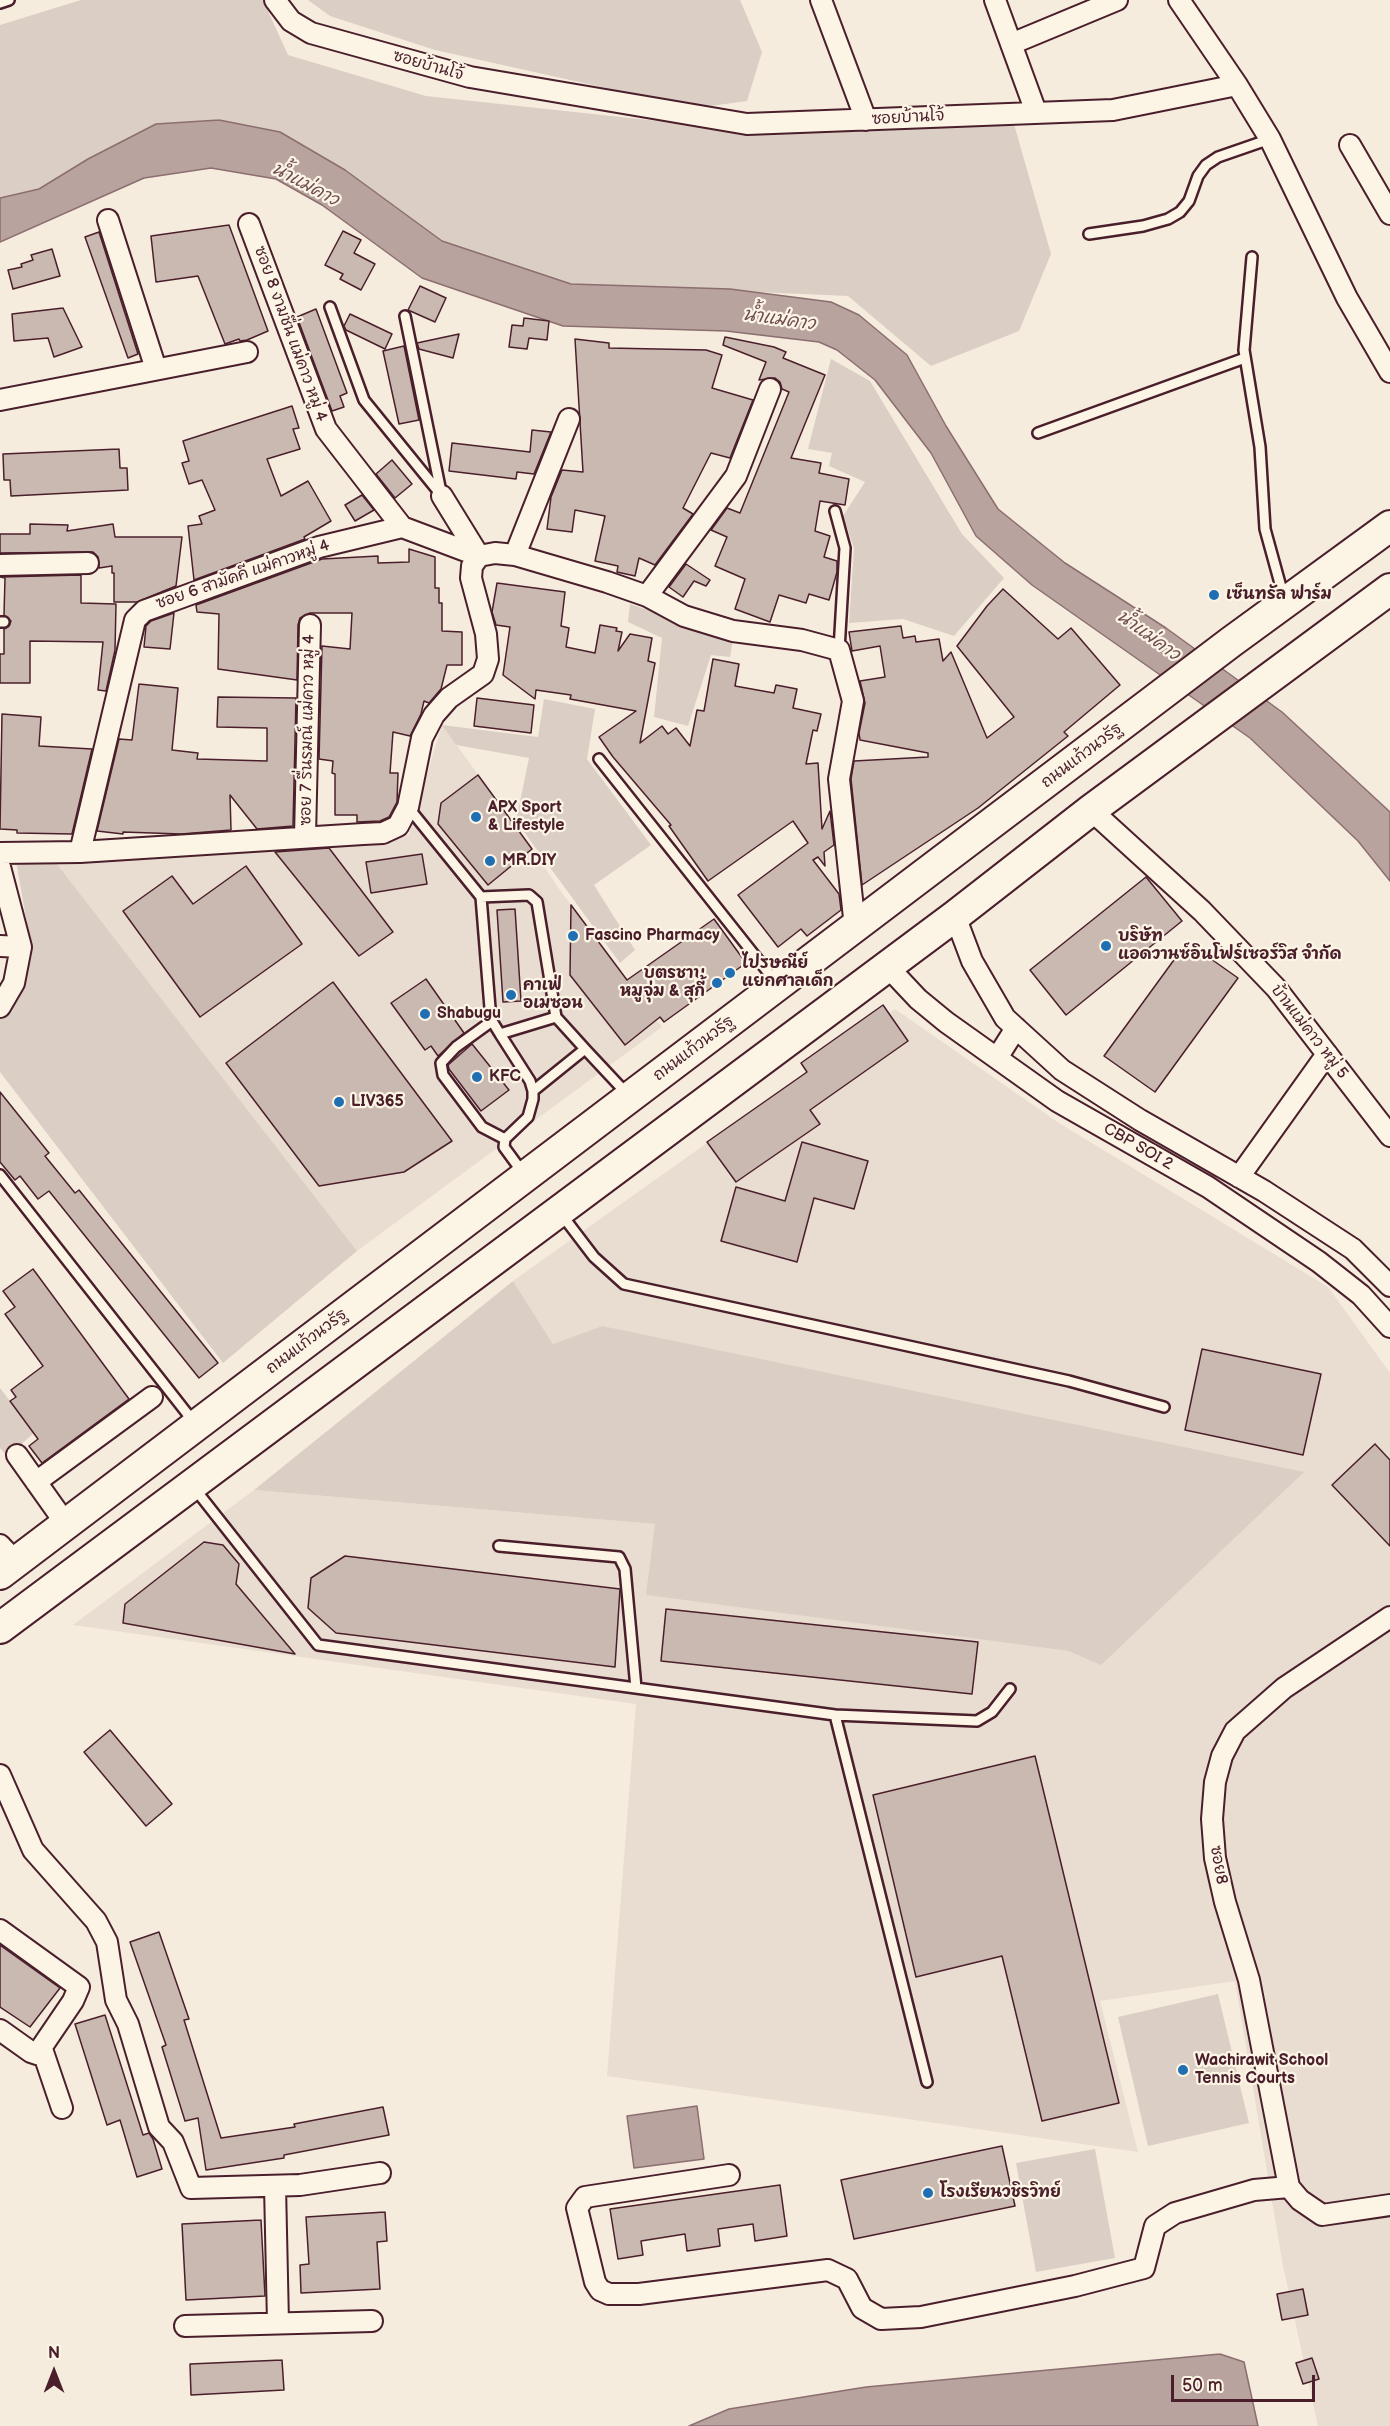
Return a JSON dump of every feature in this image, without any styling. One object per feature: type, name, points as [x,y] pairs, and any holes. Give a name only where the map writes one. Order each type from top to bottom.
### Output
[{"type":"main road","name":"ถนนแก้วนวรัฐ","points":[[5,1560],[66,1524],[1231,642],[1390,526]]},
{"type":"main road","points":[[0,1628],[955,916],[1091,810],[1390,589]]},
{"type":"main road","points":[[526,1176],[559,1211]]},
{"type":"street","name":"ซอยบ้านโจ้","points":[[275,0],[291,21],[311,33],[470,78],[747,124],[1113,111],[1237,85]]},
{"type":"street","points":[[821,0],[867,120]]},
{"type":"street","points":[[995,0],[1036,112]]},
{"type":"street","points":[[1011,44],[1117,0]]},
{"type":"street","points":[[1179,0],[1237,85],[1270,139],[1347,298],[1390,372]]},
{"type":"street","points":[[1350,145],[1390,214]]},
{"type":"street","points":[[108,220],[156,369]]},
{"type":"street","name":"ซอย 8 งามชื่น แม่คาว หมู่ 4","points":[[249,224],[326,429],[402,527]]},
{"type":"street","points":[[0,400],[247,352]]},
{"type":"street","points":[[647,596],[736,476],[770,389]]},
{"type":"street","points":[[515,555],[569,419]]},
{"type":"street","points":[[442,496],[479,556]]},
{"type":"street","points":[[402,527],[479,556],[495,553],[515,555],[608,582],[647,596],[684,616],[733,632],[802,640],[839,650],[853,701],[839,779],[855,927]]},
{"type":"street","name":"ซอย 6 สามัคคี แม่คาวหมู่ 4","points":[[80,852],[135,620],[144,611],[319,547],[402,527]]},
{"type":"street","points":[[0,852],[80,852],[305,836],[383,833],[398,826],[408,807],[422,738],[434,715],[449,698],[483,674],[488,659],[486,634],[471,578],[472,566],[479,556]]},
{"type":"street","points":[[0,565],[88,563]]},
{"type":"street","name":"ซอย 7 รื่นรมณ์ แม่คาว หมู่ 4","points":[[305,836],[310,625]]},
{"type":"street","name":"บ้านแม่คาว หมู่ 5","points":[[1091,810],[1218,928],[1276,988],[1390,1136]]},
{"type":"street","points":[[0,867],[21,947],[14,983],[0,1007]]},
{"type":"street","name":"CBP SOI 2","points":[[955,916],[972,961],[1005,1018],[1062,1070],[1353,1249],[1390,1286]]},
{"type":"street","points":[[0,946],[21,947]]},
{"type":"street","name":"CBP SOI 2","points":[[887,966],[918,999],[1057,1101],[1208,1187],[1297,1246],[1360,1295],[1390,1327]]},
{"type":"street","points":[[997,1058],[1016,1028]]},
{"type":"street","points":[[1239,1177],[1327,1054]]},
{"type":"street","points":[[36,1482],[152,1397]]},
{"type":"street","points":[[17,1455],[66,1524]]},
{"type":"street","name":"ซอย8","points":[[1289,2187],[1248,1980],[1225,1902],[1215,1858],[1212,1819],[1215,1782],[1222,1756],[1235,1731],[1284,1688],[1390,1617]]},
{"type":"street","points":[[0,1775],[33,1850],[96,1922],[107,1942],[116,2000],[128,2024],[159,2127],[173,2142],[191,2188],[300,2185],[380,2173]]},
{"type":"street","points":[[0,1930],[79,1986],[77,1994],[38,2054],[33,2054],[0,2031]]},
{"type":"street","points":[[42,2049],[62,2108]]},
{"type":"street","points":[[729,2175],[585,2197],[579,2202],[577,2208],[595,2282],[600,2290],[609,2294],[639,2294],[828,2270],[847,2279],[862,2308],[881,2319],[921,2316],[1075,2286],[1144,2268],[1155,2226],[1175,2213],[1254,2190],[1289,2187],[1300,2200],[1322,2215],[1390,2205]]},
{"type":"street","points":[[275,2186],[278,2323]]},
{"type":"street","points":[[185,2326],[372,2321]]},
{"type":"lane","points":[[0,3],[9,0]]},
{"type":"lane","points":[[1089,234],[1143,226],[1168,219],[1180,212],[1189,201],[1198,176],[1206,165],[1218,157],[1270,139]]},
{"type":"lane","points":[[1252,257],[1245,358],[1260,447],[1265,529],[1285,603]]},
{"type":"lane","points":[[330,307],[364,400],[442,496]]},
{"type":"lane","points":[[405,316],[442,496]]},
{"type":"lane","points":[[1038,433],[1245,358]]},
{"type":"lane","points":[[835,511],[844,548],[839,650]]},
{"type":"lane","points":[[600,759],[778,986]]},
{"type":"lane","points":[[408,807],[481,897],[492,1021],[530,1081],[533,1091],[528,1117],[505,1139],[504,1147],[526,1176]]},
{"type":"lane","points":[[481,897],[529,895],[537,902],[556,1017],[630,1097]]},
{"type":"lane","points":[[500,1034],[556,1017]]},
{"type":"lane","points":[[492,1021],[456,1047],[441,1063],[443,1075],[482,1126],[505,1139]]},
{"type":"lane","points":[[533,1091],[585,1049]]},
{"type":"lane","points":[[0,1174],[197,1425]]},
{"type":"lane","points":[[559,1211],[594,1257],[624,1284],[1069,1381],[1164,1407]]},
{"type":"lane","points":[[191,1485],[318,1645],[835,1715],[977,1721],[992,1712],[1010,1689]]},
{"type":"lane","points":[[499,1546],[619,1557],[625,1569],[636,1688]]},
{"type":"lane","points":[[835,1715],[927,2082]]},
{"type":"shaded area","points":[[81,0],[263,0],[288,55],[426,96],[741,130],[1014,124],[1051,254],[1019,331],[931,366],[848,296],[571,284],[442,241],[345,170],[88,159],[39,189],[0,198],[0,25]]},
{"type":"shaded area","points":[[308,0],[740,0],[762,52],[747,101],[696,108],[435,50],[330,16]]},
{"type":"shaded area","points":[[831,359],[870,381],[962,534],[1004,578],[954,636],[903,619],[849,623],[854,548],[843,516],[865,482],[829,466],[832,453],[808,449]]},
{"type":"shaded area","points":[[630,604],[733,639],[730,657],[711,655],[688,726],[654,717],[662,638],[628,622]]},
{"type":"shaded area","points":[[544,699],[595,709],[587,759],[651,845],[594,885],[635,950],[620,963],[516,821],[529,758],[456,745],[442,725],[538,737]]},
{"type":"shaded area","points":[[442,725],[562,893],[662,1027],[357,1251],[53,859],[409,835]]},
{"type":"shaded area","points":[[53,859],[357,1251],[223,1363],[0,1072],[0,1018],[13,1004],[32,952],[16,861]]},
{"type":"shaded area","points":[[895,1009],[1059,1123],[1328,1287],[1390,1373],[1390,2426],[1318,2426],[1283,2266],[1235,1981],[1100,2001],[1138,2152],[607,2076],[636,1704],[73,1625],[254,1490],[656,1524],[647,1595],[1068,1651],[1102,1665],[602,1326],[553,1344],[513,1281]]},
{"type":"shaded area","points":[[513,1281],[553,1344],[602,1326],[1304,1472],[1101,1665],[1068,1651],[646,1595],[655,1524],[254,1490]]},
{"type":"shaded area","points":[[0,1388],[34,1433],[7,1456],[0,1448]]},
{"type":"shaded area","name":"Wachirawit School Tennis Courts","points":[[1218,1994],[1249,2123],[1148,2146],[1118,2017]]},
{"type":"shaded area","points":[[1095,2149],[1115,2258],[1036,2272],[1016,2163]]},
{"type":"water","name":"น้ำแม่คาว","points":[[219,120],[280,132],[345,170],[442,241],[571,284],[730,289],[831,302],[859,315],[907,355],[946,426],[998,509],[1065,563],[1166,628],[1282,712],[1390,812],[1390,881],[1358,841],[1250,738],[1032,585],[976,536],[931,453],[875,380],[837,350],[819,342],[726,331],[563,326],[422,278],[322,205],[276,179],[211,168],[144,178],[0,242],[0,198],[39,189],[88,159],[156,124]]},
{"type":"water","points":[[697,2106],[704,2159],[634,2168],[627,2116]]},
{"type":"water","points":[[1220,2354],[1244,2362],[1258,2426],[689,2426],[729,2409],[866,2387]]},
{"type":"building","points":[[229,225],[268,331],[247,340],[240,341],[239,339],[225,344],[198,276],[156,282],[151,236]]},
{"type":"building","points":[[343,231],[361,240],[354,253],[375,264],[361,290],[340,279],[343,274],[325,265]]},
{"type":"building","points":[[99,232],[138,354],[128,358],[85,237]]},
{"type":"building","points":[[52,249],[60,276],[13,289],[8,270],[22,267],[21,264],[33,260],[31,255]]},
{"type":"building","points":[[420,286],[446,298],[435,322],[408,310]]},
{"type":"building","points":[[63,308],[82,347],[54,357],[48,338],[14,341],[12,314]]},
{"type":"building","points":[[316,309],[347,393],[340,396],[344,407],[332,411],[297,317]]},
{"type":"building","points":[[350,314],[392,334],[385,349],[346,330],[344,326]]},
{"type":"building","points":[[524,318],[549,321],[547,340],[529,338],[527,349],[509,347],[512,325],[523,326]]},
{"type":"building","points":[[459,334],[453,358],[419,349],[417,343]]},
{"type":"building","points":[[725,337],[774,347],[786,352],[783,358],[825,375],[791,458],[821,463],[819,473],[849,479],[845,505],[820,501],[815,531],[830,536],[824,557],[837,561],[837,572],[829,600],[809,594],[806,603],[779,595],[770,622],[735,609],[745,579],[715,566],[727,537],[711,530],[727,508],[740,513],[789,392],[782,389],[780,382],[775,378],[759,380],[766,362],[723,345]]},
{"type":"building","points":[[575,339],[609,343],[609,348],[706,350],[722,355],[712,388],[753,400],[730,458],[711,453],[683,508],[693,514],[655,565],[639,558],[635,576],[617,572],[618,566],[595,561],[605,516],[575,510],[572,532],[547,529],[551,497],[562,470],[583,472]]},
{"type":"building","points":[[404,346],[419,420],[399,424],[383,351]]},
{"type":"building","points":[[292,406],[299,428],[293,429],[300,449],[267,459],[281,496],[308,481],[331,521],[304,537],[305,539],[194,580],[188,526],[202,524],[199,516],[215,510],[202,480],[189,484],[182,463],[189,461],[183,441]]},
{"type":"building","points":[[532,430],[551,432],[534,474],[517,472],[516,479],[449,471],[452,443],[530,452]]},
{"type":"building","points":[[119,449],[120,468],[127,468],[128,490],[11,496],[10,480],[4,480],[3,454]]},
{"type":"building","points":[[392,460],[412,484],[395,498],[376,474]]},
{"type":"building","points":[[362,495],[374,510],[355,521],[345,505]]},
{"type":"building","points":[[30,524],[68,525],[67,531],[113,524],[115,537],[182,537],[176,586],[137,602],[114,602],[112,566],[99,568],[98,557],[93,552],[0,553],[0,534],[30,534]]},
{"type":"building","points":[[409,549],[435,557],[435,588],[439,588],[439,603],[442,603],[442,631],[462,632],[462,665],[447,665],[441,689],[429,703],[424,701],[421,714],[410,736],[393,732],[390,773],[398,773],[397,802],[389,817],[380,821],[357,822],[357,815],[335,815],[333,761],[319,759],[322,646],[350,649],[352,613],[310,613],[300,618],[297,680],[218,669],[219,614],[197,612],[196,605],[322,559],[378,556],[378,563],[409,562]]},
{"type":"building","points":[[686,564],[710,580],[706,586],[694,581],[683,597],[669,587]]},
{"type":"building","points":[[81,575],[81,603],[116,604],[115,650],[106,691],[98,690],[103,642],[30,641],[30,683],[0,683],[0,654],[4,654],[4,629],[11,621],[4,615],[5,578],[0,577]]},
{"type":"building","points":[[497,583],[565,592],[561,626],[569,628],[566,647],[595,653],[600,625],[617,628],[616,631],[622,632],[618,651],[630,634],[652,638],[648,661],[655,663],[640,743],[662,726],[668,734],[676,728],[690,746],[697,710],[704,711],[713,659],[739,664],[735,686],[774,693],[776,685],[797,689],[793,708],[821,714],[817,731],[813,730],[806,764],[818,763],[822,829],[830,811],[834,845],[824,852],[825,866],[818,857],[813,860],[839,894],[841,910],[807,936],[801,929],[778,947],[738,895],[808,843],[793,821],[708,881],[669,826],[671,825],[613,757],[599,737],[636,711],[570,699],[571,695],[536,690],[535,699],[503,675],[510,627],[496,625],[492,612]]},
{"type":"building","points":[[1003,589],[1058,639],[1071,628],[1120,685],[1064,732],[1068,736],[978,808],[862,885],[851,779],[854,761],[928,757],[928,753],[860,740],[859,733],[865,703],[860,681],[885,677],[880,646],[852,651],[849,632],[901,626],[903,638],[915,636],[916,642],[939,639],[943,661],[951,652],[987,738],[1014,717],[957,646]]},
{"type":"building","points":[[174,613],[170,649],[144,647],[146,626],[151,621]]},
{"type":"building","points":[[139,684],[178,688],[172,750],[198,753],[197,759],[267,761],[267,728],[217,727],[218,697],[296,698],[293,826],[257,829],[230,795],[231,830],[181,834],[123,832],[123,834],[97,831],[119,739],[132,740]]},
{"type":"building","points":[[477,698],[534,705],[531,733],[474,726]]},
{"type":"building","points":[[2,714],[41,717],[39,746],[92,749],[72,834],[17,833],[17,830],[0,829]]},
{"type":"building","points":[[478,775],[532,849],[488,885],[438,824],[441,803]]},
{"type":"building","points":[[329,848],[393,932],[359,956],[275,852]]},
{"type":"building","points":[[422,854],[427,884],[371,893],[366,862]]},
{"type":"building","points":[[246,866],[302,944],[200,1017],[123,911],[172,876],[193,904]]},
{"type":"building","name":"บริษัท แอดวานซ์อินโฟร์เซอร์วิส จำกัด","points":[[1146,877],[1182,921],[1066,1015],[1030,970]]},
{"type":"building","points":[[571,905],[627,980],[714,919],[746,963],[664,1022],[660,1017],[625,1045],[570,975]]},
{"type":"building","points":[[515,909],[521,1001],[503,1002],[497,910]]},
{"type":"building","points":[[1187,942],[1238,978],[1155,1092],[1104,1056]]},
{"type":"building","name":"Shabugu","points":[[426,979],[464,1033],[438,1056],[431,1046],[425,1050],[391,1003]]},
{"type":"building","name":"LIV365","points":[[333,982],[452,1141],[404,1172],[319,1186],[226,1063]]},
{"type":"building","points":[[883,1005],[908,1041],[810,1110],[820,1124],[736,1182],[707,1142],[807,1072],[801,1063]]},
{"type":"building","name":"KFC","points":[[472,1044],[509,1090],[481,1111],[448,1065]]},
{"type":"building","points":[[0,1092],[49,1153],[45,1156],[75,1193],[79,1190],[218,1363],[199,1378],[49,1191],[38,1199],[20,1176],[15,1180],[0,1162]]},
{"type":"building","points":[[802,1142],[868,1161],[854,1209],[814,1198],[797,1262],[721,1241],[736,1187],[785,1201]]},
{"type":"building","points":[[33,1269],[129,1399],[42,1463],[29,1446],[38,1439],[10,1401],[16,1397],[11,1390],[43,1366],[5,1314],[15,1307],[3,1291]]},
{"type":"building","points":[[1202,1349],[1321,1374],[1303,1455],[1185,1430]]},
{"type":"building","points":[[1375,1444],[1390,1460],[1390,1546],[1332,1485]]},
{"type":"building","points":[[204,1542],[223,1545],[239,1564],[236,1584],[295,1654],[123,1623],[125,1604]]},
{"type":"building","points":[[345,1556],[620,1589],[615,1667],[336,1633],[308,1608],[311,1578]]},
{"type":"building","points":[[666,1609],[978,1642],[972,1694],[661,1661]]},
{"type":"building","points":[[110,1730],[172,1804],[146,1826],[84,1752]]},
{"type":"building","points":[[1035,1756],[1119,2103],[1042,2121],[1002,1956],[916,1977],[873,1795]]},
{"type":"building","points":[[159,1932],[189,2019],[184,2020],[221,2138],[295,2127],[294,2124],[383,2107],[389,2135],[284,2155],[284,2158],[206,2170],[198,2118],[185,2121],[162,2047],[166,2045],[130,1942]]},
{"type":"building","points":[[0,1945],[60,1988],[30,2027],[0,2007]]},
{"type":"building","points":[[105,2015],[143,2135],[149,2133],[153,2139],[162,2169],[137,2177],[120,2120],[107,2125],[75,2024]]},
{"type":"building","name":"โรงเรียนวชิรวิทย์","points":[[1002,2146],[1015,2206],[854,2239],[841,2180]]},
{"type":"building","points":[[780,2185],[787,2236],[755,2241],[753,2224],[718,2229],[720,2246],[687,2251],[685,2234],[641,2241],[643,2255],[618,2259],[610,2209]]},
{"type":"building","points":[[385,2212],[387,2241],[377,2242],[380,2289],[301,2293],[300,2265],[309,2264],[306,2217]]},
{"type":"building","points":[[261,2220],[265,2296],[186,2300],[182,2224]]},
{"type":"building","points":[[1303,2289],[1308,2315],[1282,2320],[1277,2294]]},
{"type":"building","points":[[1312,2358],[1319,2379],[1303,2384],[1296,2363]]},
{"type":"building","points":[[282,2360],[284,2390],[191,2395],[190,2364]]},
{"type":"place","name":"เซ็นทรัล ฟาร์ม","points":[[1214,595]]},
{"type":"place","name":"APX Sport & Lifestyle","points":[[476,817]]},
{"type":"place","name":"MR.DIY","points":[[490,861]]},
{"type":"place","name":"Fascino Pharmacy","points":[[573,936]]},
{"type":"place","name":"บริษัท แอดวานซ์อินโฟร์เซอร์วิส จำกัด","points":[[1106,946]]},
{"type":"place","name":"ไปรษณีย์ แยกศาลเด็ก","points":[[730,973]]},
{"type":"place","name":"บุตรชาบู หมูจุ่ม & สุกี้","points":[[717,983]]},
{"type":"place","name":"คาเฟ่ อเมซอน","points":[[511,995]]},
{"type":"place","name":"Shabugu","points":[[425,1014]]},
{"type":"place","name":"KFC","points":[[477,1077]]},
{"type":"place","name":"LIV365","points":[[339,1102]]},
{"type":"place","name":"Wachirawit School Tennis Courts","points":[[1183,2070]]},
{"type":"place","name":"โรงเรียนวชิรวิทย์","points":[[928,2193]]}]
